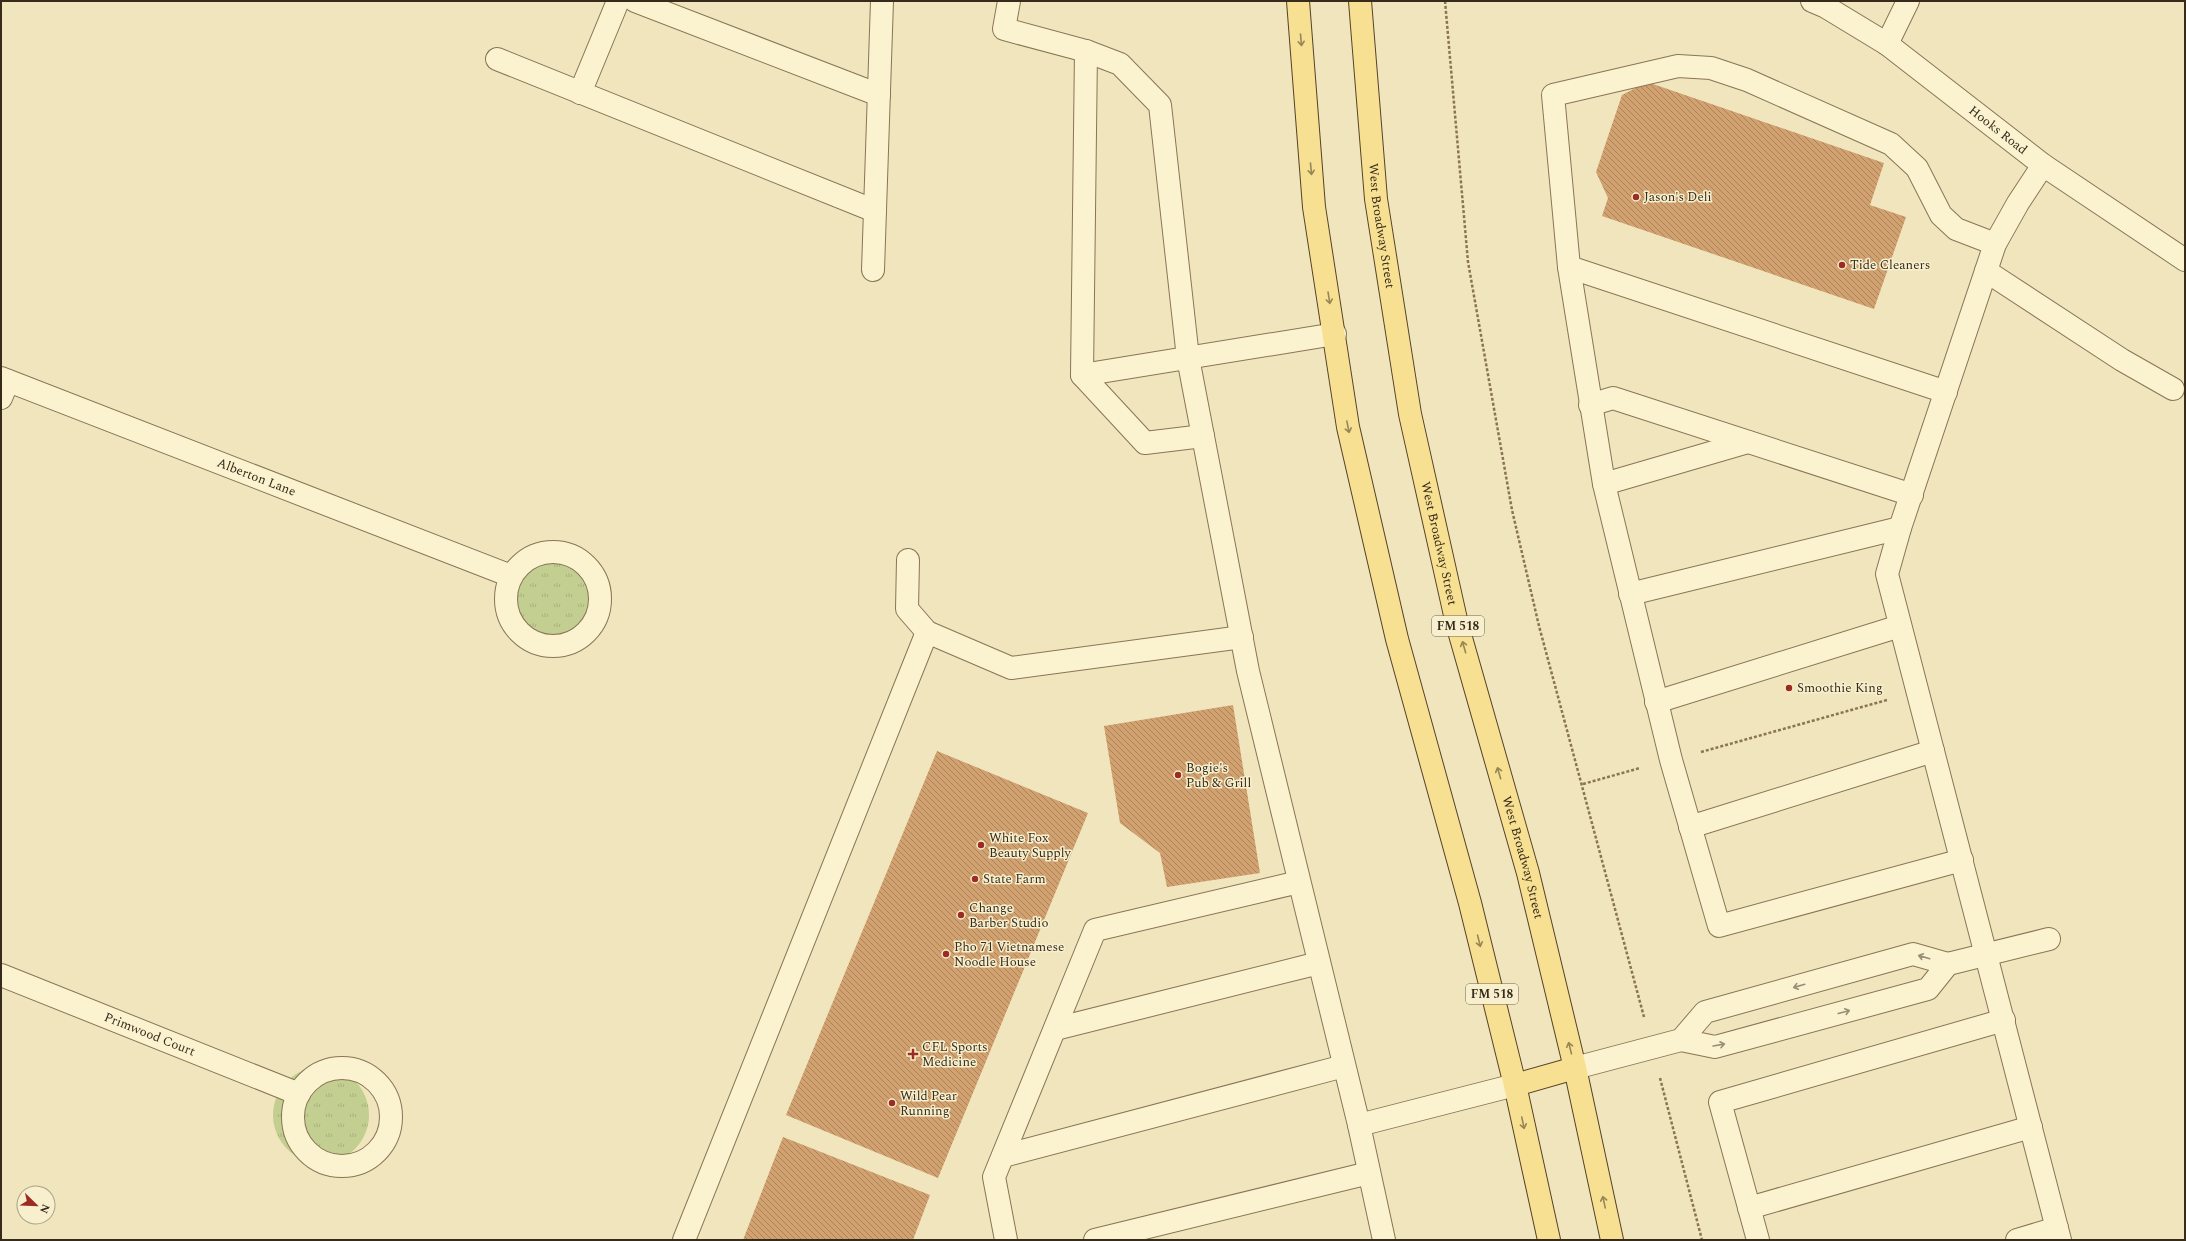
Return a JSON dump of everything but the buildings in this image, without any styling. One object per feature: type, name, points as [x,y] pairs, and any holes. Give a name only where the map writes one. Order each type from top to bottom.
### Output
[{"type":"main road","name":"FM 518","points":[[1298,1],[1314,206],[1348,427],[1397,640],[1470,903],[1515,1085],[1548,1240]]},
{"type":"main road","name":"West Broadway Street","points":[[1360,1],[1376,199],[1410,414],[1457,624],[1528,873],[1575,1068],[1612,1240]]},
{"type":"main road","points":[[1515,1085],[1575,1068]]},
{"type":"street","points":[[580,93],[618,1]]},
{"type":"street","points":[[635,1],[879,95]]},
{"type":"street","points":[[873,270],[882,1]]},
{"type":"street","points":[[1009,1],[1004,29],[1086,51],[1120,64],[1160,105],[1188,358],[1248,671],[1359,1125],[1384,1240]]},
{"type":"street","name":"Hooks Road","points":[[1812,1],[1826,7],[1886,44],[2043,165],[2185,260]]},
{"type":"street","points":[[1886,44],[1908,1]]},
{"type":"street","points":[[1086,51],[1082,375],[1145,443],[1203,436]]},
{"type":"street","points":[[497,59],[874,211]]},
{"type":"street","points":[[1962,860],[1719,926],[1671,760],[1604,484],[1590,405],[1569,267],[1553,95],[1678,66],[1711,68],[1747,80],[1891,144],[1917,168],[1941,215],[1956,229],[1995,244]]},
{"type":"street","points":[[2017,1240],[2059,1234],[1887,574],[1900,528],[1995,244],[2018,203],[2043,165]]},
{"type":"street","points":[[1569,267],[1946,392]]},
{"type":"street","points":[[1986,271],[2122,360],[2173,389]]},
{"type":"street","points":[[1082,375],[1334,334]]},
{"type":"street","name":"Alberton Lane","points":[[3,386],[511,576]]},
{"type":"street","points":[[1590,405],[1613,398],[1912,495]]},
{"type":"street","points":[[1604,484],[1748,442]]},
{"type":"street","points":[[1630,594],[1900,528]]},
{"type":"street","points":[[550,551],[567,553],[581,560],[588,568],[599,587],[600,603],[596,619],[587,632],[574,641],[560,646],[545,646],[531,641],[519,632],[510,620],[505,606],[506,590],[511,576],[521,563],[535,554],[550,551]]},
{"type":"street","points":[[908,560],[907,609],[927,632],[1011,668],[1242,637]]},
{"type":"street","points":[[1656,702],[1900,626]]},
{"type":"street","points":[[684,1240],[927,632]]},
{"type":"street","points":[[1690,827],[1933,751]]},
{"type":"street","points":[[1006,1240],[994,1177],[1095,930],[1299,882]]},
{"type":"street","points":[[1681,1040],[1705,1012],[1713,1009],[1913,954],[1948,964],[2049,939]]},
{"type":"street","points":[[1055,1029],[1319,963]]},
{"type":"street","points":[[1575,1068],[1681,1040],[1715,1047],[1928,989],[1948,964]]},
{"type":"street","name":"Primwood Court","points":[[1,975],[299,1094]]},
{"type":"street","points":[[1758,1240],[1720,1102],[2004,1020]]},
{"type":"street","points":[[1003,1156],[1344,1066]]},
{"type":"street","points":[[338,1067],[355,1069],[370,1076],[382,1087],[390,1101],[392,1118],[390,1134],[381,1148],[369,1159],[354,1166],[338,1167],[322,1163],[309,1155],[298,1141],[293,1126],[293,1110],[299,1094],[308,1081],[322,1072],[338,1067]]},
{"type":"street","points":[[1359,1125],[1515,1085]]},
{"type":"street","points":[[1750,1208],[2031,1126]]},
{"type":"street","points":[[1095,1240],[1370,1173]]},
{"type":"path","points":[[1445,1],[1468,262],[1486,372],[1512,510],[1539,626],[1583,784],[1702,1240]]},
{"type":"path","points":[[1583,784],[1918,691]]},
{"type":"green space","points":[[564,548],[582,552],[591,556],[598,562],[604,569],[608,578],[612,596],[608,614],[604,623],[598,630],[591,636],[582,640],[564,644],[546,640],[537,636],[530,630],[524,623],[520,614],[516,596],[520,578],[524,569],[530,562],[537,556],[546,552]]},
{"type":"green space","points":[[321,1067],[339,1071],[348,1075],[355,1081],[361,1088],[365,1097],[369,1115],[365,1133],[361,1142],[355,1149],[348,1155],[339,1159],[321,1163],[303,1159],[294,1155],[287,1149],[281,1142],[277,1133],[273,1115],[277,1097],[281,1088],[287,1081],[294,1075],[303,1071]]},
{"type":"place","name":"Jason's Deli","points":[[1636,197]]},
{"type":"place","name":"Tide Cleaners","points":[[1842,265]]},
{"type":"place","name":"Smoothie King","points":[[1789,688]]},
{"type":"place","name":"Bogie's Pub & Grill","points":[[1178,775]]},
{"type":"place","name":"White Fox Beauty Supply","points":[[981,845]]},
{"type":"place","name":"State Farm","points":[[975,879]]},
{"type":"place","name":"Change Barber Studio","points":[[961,915]]},
{"type":"place","name":"Pho 71 Vietnamese Noodle House","points":[[946,954]]},
{"type":"place","name":"CFL Sports Medicine","points":[[913,1054]]},
{"type":"place","name":"Wild Pear Running","points":[[892,1103]]}]
